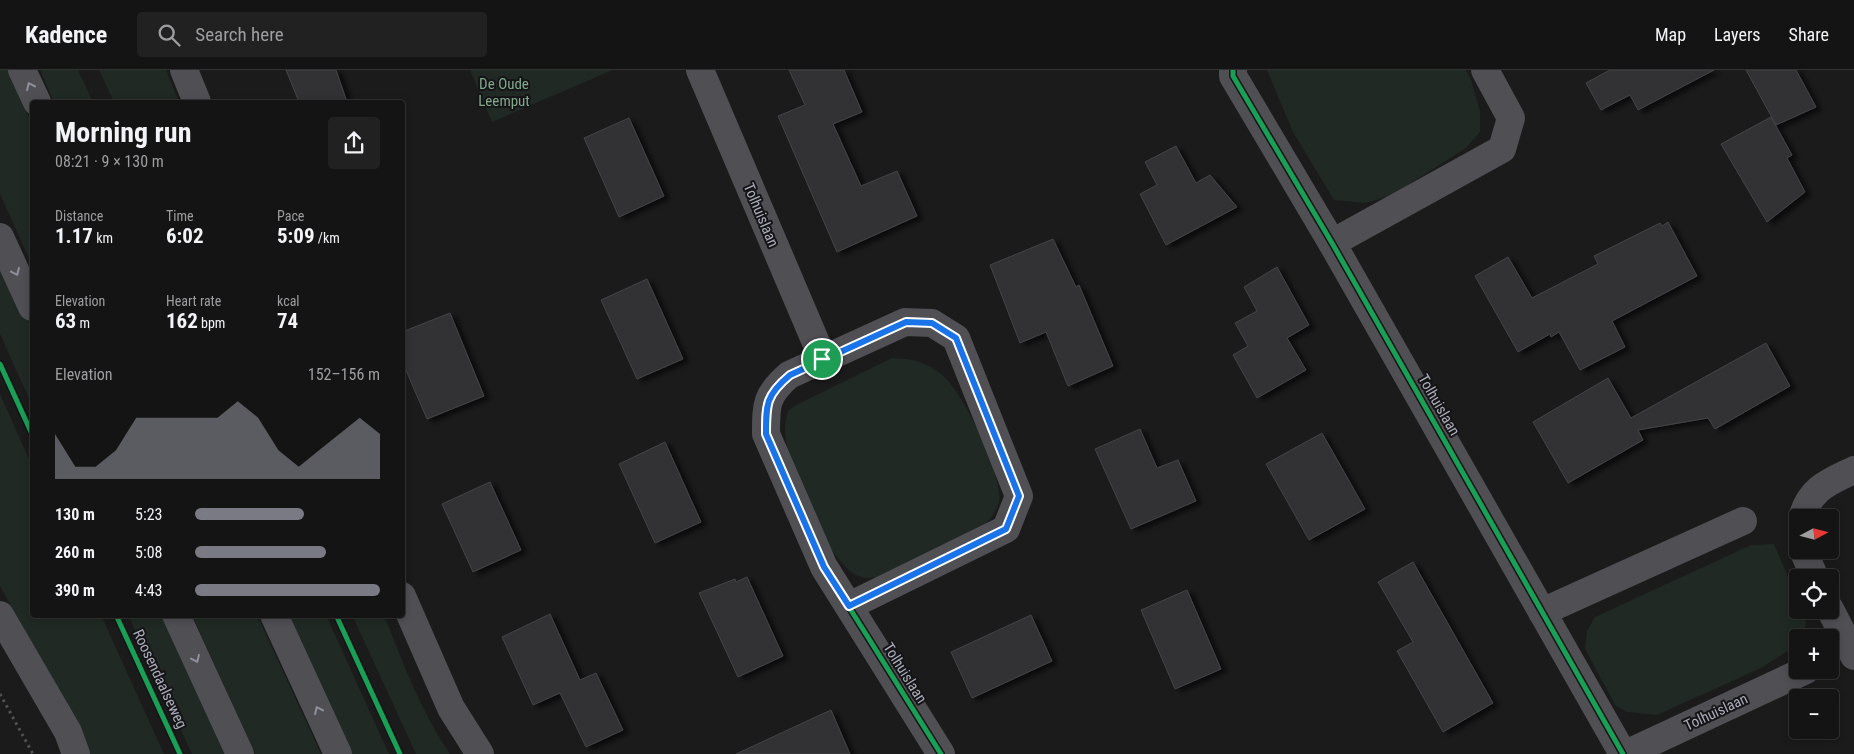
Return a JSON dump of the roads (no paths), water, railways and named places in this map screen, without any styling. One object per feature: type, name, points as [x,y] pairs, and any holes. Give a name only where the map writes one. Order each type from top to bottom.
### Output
[{"type":"street","points":[[22,70],[37,100]]},
{"type":"street","points":[[184,70],[196,100]]},
{"type":"street","name":"Tolhuislaan","points":[[700,70],[822,359]]},
{"type":"street","name":"Tolhuislaan","points":[[1233,70],[1233,76],[1332,243],[1624,754],[1789,678]]},
{"type":"street","points":[[1332,243],[1502,149],[1511,118],[1486,70]]},
{"type":"street","points":[[0,237],[30,303]]},
{"type":"street","name":"Tolhuislaan","points":[[849,606],[1006,529],[1019,496],[956,338],[932,323],[906,322],[790,375],[774,388],[766,410],[766,434],[824,567],[941,754]]},
{"type":"street","points":[[1807,509],[1820,486],[1854,470]]},
{"type":"street","points":[[1542,612],[1743,521]]},
{"type":"street","points":[[405,603],[451,708],[480,754]]},
{"type":"street","points":[[0,614],[68,732],[76,754]]},
{"type":"street","points":[[177,618],[240,754]]},
{"type":"street","points":[[275,618],[338,754]]},
{"type":"street","points":[[1833,619],[1845,655]]},
{"type":"park label","name":"De Oude Leemput","points":[[504,92]]}]
